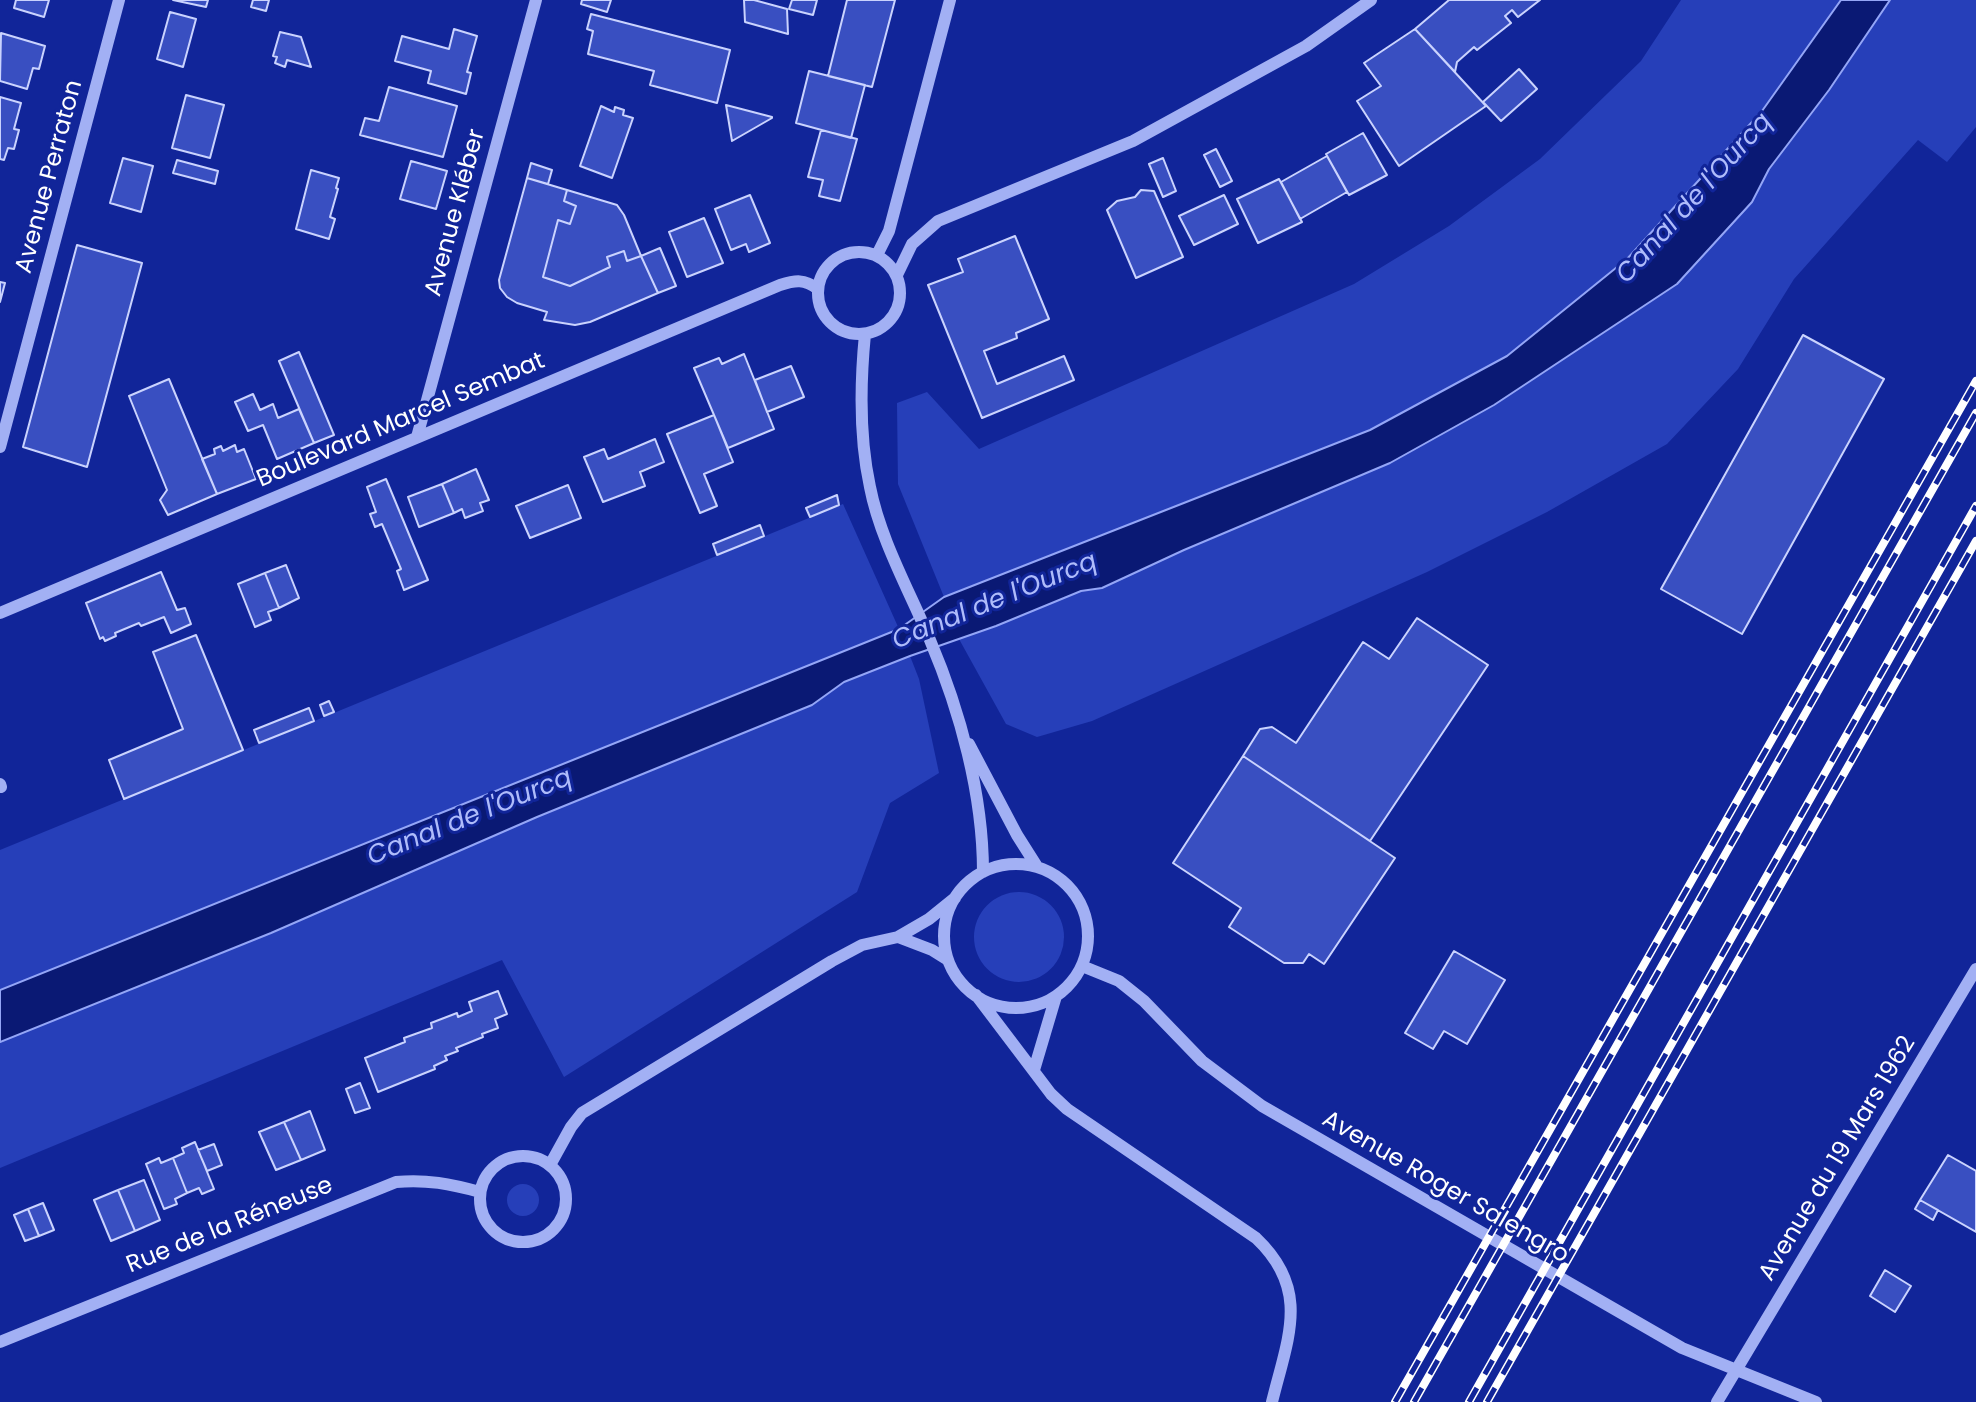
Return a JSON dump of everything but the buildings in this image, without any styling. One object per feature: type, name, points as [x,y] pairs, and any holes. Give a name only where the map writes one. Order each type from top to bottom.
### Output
[{"type":"street","name":"Avenue Perraton","points":[[0,447],[119,0]]},
{"type":"street","name":"Avenue Kléber","points":[[417,437],[536,0]]},
{"type":"street","points":[[877,255],[889,231],[950,0]]},
{"type":"street","points":[[897,275],[912,244],[938,220],[1133,141],[1306,46],[1371,0]]},
{"type":"street","points":[[864,252],[877,255],[885,260],[897,275],[901,288],[896,313],[888,323],[877,330],[852,334],[831,323],[823,313],[818,289],[821,277],[838,257],[864,252]]},
{"type":"street","name":"Boulevard Marcel Sembat","points":[[0,613],[780,285],[796,280],[806,281],[818,289]]},
{"type":"street","points":[[864,334],[862,437],[870,488],[896,561],[948,684],[963,731],[983,839],[983,872]]},
{"type":"street","points":[[963,731],[1017,835],[1036,865],[1067,885],[1080,902],[1088,934],[1082,966],[1071,983],[1056,996],[1038,1004],[1018,1008],[996,1005],[976,995]]},
{"type":"street","points":[[550,1165],[582,1113],[832,961],[862,945],[898,937],[929,919],[955,898],[968,882],[983,872],[1006,864],[1036,865]]},
{"type":"street","points":[[955,898],[945,928],[948,960],[959,980],[976,995],[1051,1094],[1067,1109],[1255,1238],[1275,1258],[1286,1277],[1291,1310],[1289,1332],[1272,1402]]},
{"type":"street","points":[[898,937],[932,950],[948,960]]},
{"type":"street","name":"Avenue Roger Salengro","points":[[1082,966],[1119,981],[1144,1001],[1202,1061],[1262,1107],[1682,1348],[1816,1402]]},
{"type":"street","name":"Avenue du 19 Mars 1962","points":[[1717,1402],[1976,969]]},
{"type":"street","points":[[1034,1070],[1056,996]]},
{"type":"street","points":[[522,1156],[537,1158],[550,1165],[563,1185],[565,1210],[560,1221],[551,1232],[539,1239],[511,1241],[499,1236],[483,1217],[479,1204],[485,1177],[507,1159],[522,1156]]},
{"type":"street","name":"Rue de la Réneuse","points":[[0,1342],[396,1182],[443,1182],[480,1192]]},
{"type":"shaded area","points":[[1681,0],[1841,0],[1762,111],[1627,259],[1507,356],[1370,430],[944,597],[898,484],[897,403],[927,392],[979,449],[1354,284],[1449,226],[1540,159],[1641,61]]},
{"type":"shaded area","points":[[1890,0],[1976,0],[1976,127],[1947,162],[1918,140],[1794,279],[1738,369],[1667,444],[1547,512],[1427,572],[1092,721],[1037,737],[1006,724],[959,639],[1081,591],[1102,588],[1184,550],[1390,463],[1494,405],[1677,284],[1752,202],[1769,169],[1829,90]]},
{"type":"shaded area","points":[[843,504],[899,629],[0,990],[0,850]]},
{"type":"shaded area","points":[[910,656],[919,679],[939,773],[890,803],[857,892],[564,1077],[502,960],[0,1168],[0,1042],[271,933],[537,817],[812,705],[844,682]]},
{"type":"shaded area","points":[[1019,892],[1036,896],[1051,905],[1060,920],[1064,937],[1060,954],[1051,969],[1036,978],[1019,982],[1002,978],[987,969],[978,954],[974,937],[978,920],[987,905],[1002,896]]},
{"type":"shaded area","points":[[523,1184],[534,1189],[539,1200],[534,1211],[523,1216],[512,1211],[507,1200],[512,1189]]},
{"type":"water","name":"Canal de l'Ourcq","points":[[1841,0],[1890,0],[1829,90],[1769,169],[1752,202],[1677,284],[1494,405],[1390,463],[1184,550],[1102,588],[1081,591],[996,626],[844,682],[812,705],[537,817],[271,933],[0,1042],[0,990],[899,629],[944,597],[1370,430],[1507,356],[1627,259],[1762,111]]},
{"type":"railway","points":[[1395,1402],[1976,381]]},
{"type":"railway","points":[[1414,1402],[1976,413]]},
{"type":"railway","points":[[1469,1402],[1976,506]]},
{"type":"railway","points":[[1487,1402],[1976,541]]}]
